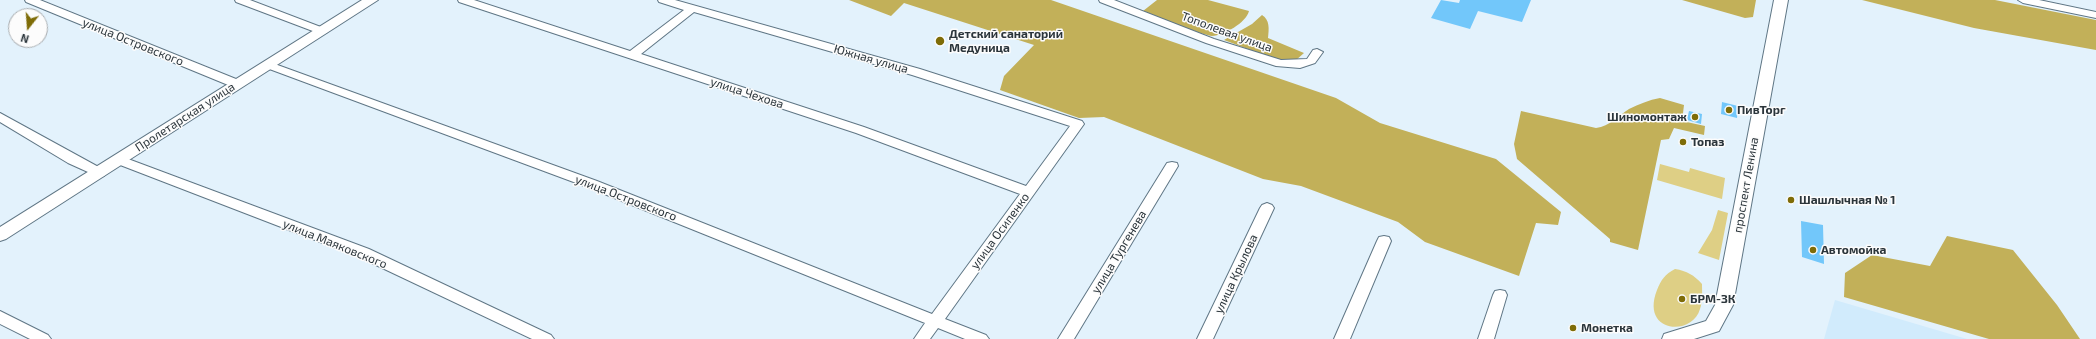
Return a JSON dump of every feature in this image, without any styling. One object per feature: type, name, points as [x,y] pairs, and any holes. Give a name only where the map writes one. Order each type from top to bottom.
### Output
[{"type":"street","name":"улица Островского","points":[[30,0],[237,84]]},
{"type":"street","points":[[240,0],[322,31]]},
{"type":"street","name":"Пролетарская улица","points":[[0,235],[371,0]]},
{"type":"street","name":"улица Чехова","points":[[463,0],[496,9],[631,56],[860,130],[1028,192]]},
{"type":"street","name":"Южная улица","points":[[663,0],[909,70],[1078,124]]},
{"type":"street","name":"Тополевая улица","points":[[1104,0],[1210,41],[1280,64],[1300,64],[1312,61],[1317,52]]},
{"type":"street","name":"проспект Ленина","points":[[1671,339],[1712,326],[1724,305],[1781,0]]},
{"type":"street","points":[[2023,0],[2043,2],[2096,15]]},
{"type":"street","points":[[631,56],[692,8]]},
{"type":"street","name":"улица Островского","points":[[268,65],[592,184],[981,339]]},
{"type":"street","points":[[0,117],[73,160],[100,173]]},
{"type":"street","name":"улица Осипенко","points":[[922,339],[1078,124]]},
{"type":"street","name":"улица Маяковского","points":[[120,160],[364,253],[546,339]]},
{"type":"street","name":"улица Тургенева","points":[[1066,339],[1172,166]]},
{"type":"street","name":"улица Крылова","points":[[1205,339],[1267,208]]},
{"type":"street","points":[[1342,339],[1384,241]]},
{"type":"street","points":[[1486,339],[1500,295]]},
{"type":"street","points":[[0,317],[43,339]]},
{"type":"shaded area","points":[[849,0],[1051,0],[1336,98],[1380,123],[1496,159],[1561,212],[1558,225],[1536,223],[1519,276],[1425,242],[1398,222],[1301,186],[1263,179],[1104,117],[1079,118],[1000,90],[1004,76],[1034,45],[904,3],[891,16]]},
{"type":"shaded area","points":[[1157,0],[1208,0],[1249,11],[1244,20],[1234,28],[1212,36],[1143,11]]},
{"type":"shaded area","points":[[1682,0],[1756,0],[1753,17],[1745,18]]},
{"type":"shaded area","points":[[1862,0],[1995,0],[2096,20],[2096,50],[1974,28]]},
{"type":"shaded area","points":[[1262,15],[1268,22],[1268,38],[1304,53],[1295,61],[1277,60],[1224,40],[1252,24]]},
{"type":"shaded area","points":[[1660,98],[1684,105],[1682,121],[1705,126],[1704,135],[1674,128],[1669,139],[1661,140],[1638,250],[1610,242],[1610,239],[1517,159],[1514,144],[1521,111],[1596,128],[1610,123],[1633,107]]},
{"type":"shaded area","points":[[1660,164],[1689,172],[1690,168],[1725,178],[1722,199],[1657,180]]},
{"type":"shaded area","points":[[1718,210],[1728,213],[1719,260],[1698,253],[1712,230]]},
{"type":"shaded area","points":[[1947,236],[2013,250],[2057,305],[2080,339],[1989,339],[1844,297],[1845,273],[1872,255],[1930,266]]},
{"type":"shaded area","points":[[1675,269],[1690,274],[1702,284],[1702,303],[1695,318],[1688,324],[1678,327],[1669,326],[1661,322],[1655,315],[1654,304],[1657,290],[1662,280],[1666,275]]},
{"type":"shaded area","points":[[1835,300],[1967,339],[1824,339]]},
{"type":"building","points":[[1441,0],[1459,3],[1460,0],[1531,0],[1522,22],[1478,11],[1470,29],[1431,18]]},
{"type":"building","name":"ПивТорг","points":[[1722,102],[1738,106],[1737,118],[1721,114]]},
{"type":"building","name":"Шиномонтаж","points":[[1689,111],[1702,114],[1701,124],[1687,120]]},
{"type":"building","name":"Автомойка","points":[[1801,221],[1823,225],[1824,264],[1802,257]]},
{"type":"place","name":"Детский санаторий Медуница","points":[[940,41]]},
{"type":"place","name":"ПивТорг","points":[[1729,110]]},
{"type":"place","name":"Шиномонтаж","points":[[1695,117]]},
{"type":"place","name":"Топаз","points":[[1683,142]]},
{"type":"place","name":"Шашлычная № 1","points":[[1791,200]]},
{"type":"place","name":"Автомойка","points":[[1813,250]]},
{"type":"place","name":"БРМ-ЗК","points":[[1682,299]]},
{"type":"place","name":"Монетка","points":[[1573,328]]}]
